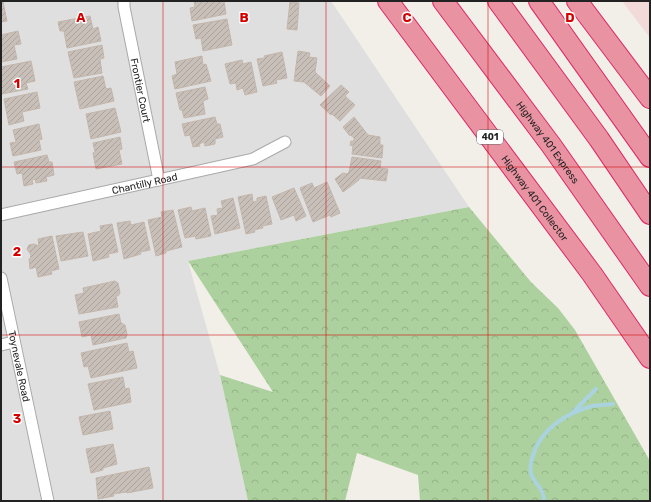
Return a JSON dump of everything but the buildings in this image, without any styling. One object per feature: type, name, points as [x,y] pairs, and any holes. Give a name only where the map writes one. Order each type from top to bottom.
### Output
[{"type":"highway","name":"Highway 401 Collector","points":[[388,1],[592,274],[650,358]]},
{"type":"highway","name":"Highway 401 Express","points":[[443,1],[551,145],[650,286]]},
{"type":"highway","points":[[498,1],[599,139],[650,214]]},
{"type":"highway","points":[[539,1],[650,157]]},
{"type":"highway","points":[[577,1],[650,98]]},
{"type":"street","name":"Frontier Court","points":[[124,1],[159,180]]},
{"type":"street","name":"Chantilly Road","points":[[1,215],[253,159],[285,142]]},
{"type":"street","name":"Toynevale Road","points":[[1,278],[48,501]]},
{"type":"street","points":[[1,346],[14,342]]},
{"type":"shaded area","points":[[1,1],[331,1],[469,207],[188,261],[220,375],[248,501],[1,501]]},
{"type":"shaded area","points":[[622,1],[650,1],[650,38]]},
{"type":"green space","points":[[469,207],[531,282],[558,308],[575,330],[650,461],[650,501],[420,501],[418,475],[357,453],[345,501],[248,501],[220,375],[273,392],[188,261]]},
{"type":"waterway","points":[[573,412],[596,389]]},
{"type":"waterway","points":[[544,501],[543,493],[533,478],[530,468],[538,443],[550,429],[565,417],[592,406],[613,404]]}]
